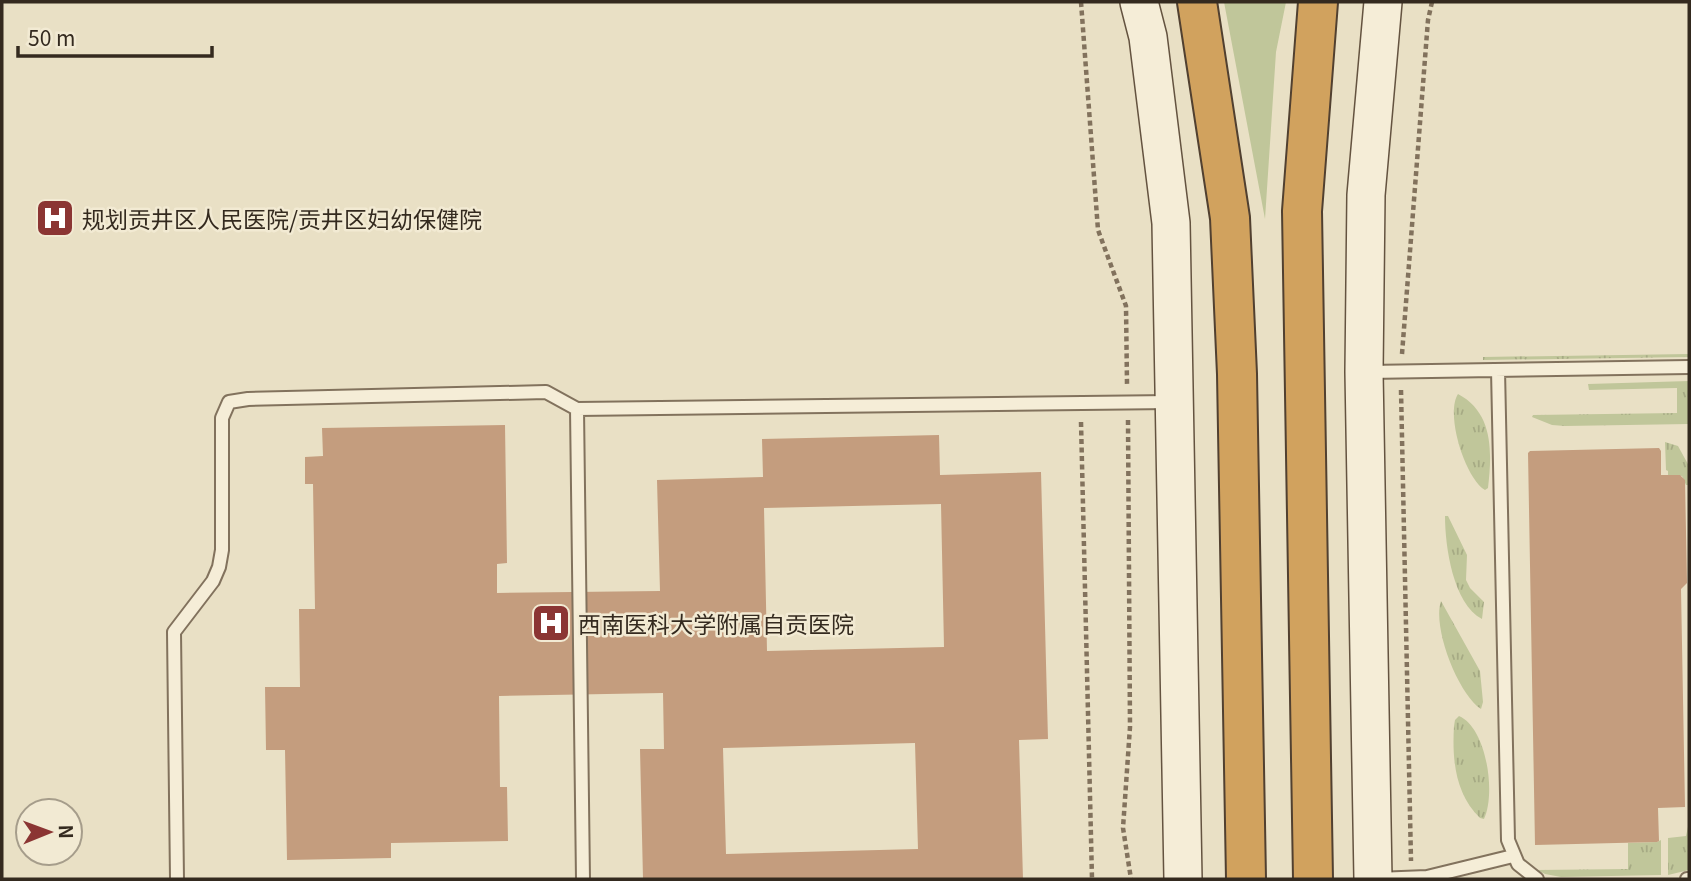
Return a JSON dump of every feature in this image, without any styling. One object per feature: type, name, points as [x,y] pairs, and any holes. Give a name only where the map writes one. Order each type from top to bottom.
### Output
[{"type":"highway","points":[[1197,2],[1230,218],[1237,374],[1246,879]]},
{"type":"highway","points":[[1313,879],[1302,211],[1318,2]]},
{"type":"street","points":[[1139,2],[1147,37],[1171,223],[1183,879]]},
{"type":"street","points":[[1373,879],[1364,372],[1366,195],[1383,2]]},
{"type":"lane","points":[[1364,372],[1689,367]]},
{"type":"lane","points":[[1499,370],[1507,831],[1513,856],[1526,872],[1537,879]]},
{"type":"lane","points":[[177,879],[174,632],[213,581],[219,567],[222,550],[222,418],[229,402],[247,399],[546,392],[577,409],[1175,402]]},
{"type":"lane","points":[[577,409],[583,879]]},
{"type":"lane","points":[[1373,879],[1440,875],[1513,856]]},
{"type":"path","points":[[1081,2],[1098,230],[1126,306],[1130,727],[1122,828],[1130,879]]},
{"type":"path","points":[[1412,878],[1400,372],[1428,20],[1432,2]]},
{"type":"path","points":[[1080,403],[1092,879]]},
{"type":"green space","points":[[1224,2],[1286,2],[1276,52],[1265,219]]},
{"type":"green space","points":[[1689,354],[1689,357],[1483,360],[1483,357]]},
{"type":"green space","points":[[1689,381],[1689,424],[1565,426],[1552,425],[1532,417],[1677,413],[1677,388],[1589,390],[1588,384]]},
{"type":"green space","points":[[1458,394],[1478,412],[1488,435],[1489,475],[1488,488],[1485,490],[1471,473],[1459,445],[1454,416]]},
{"type":"green space","points":[[1665,442],[1678,446],[1689,466],[1689,485],[1686,485],[1682,476],[1668,475]]},
{"type":"green space","points":[[1445,516],[1448,516],[1467,555],[1466,580],[1484,602],[1482,619],[1464,601],[1458,588],[1449,558]]},
{"type":"green space","points":[[1441,601],[1480,671],[1483,702],[1481,709],[1464,689],[1449,659],[1440,627]]},
{"type":"green space","points":[[1459,716],[1469,723],[1476,734],[1486,763],[1489,794],[1484,819],[1480,818],[1465,798],[1457,775],[1454,738],[1455,720]]},
{"type":"green space","points":[[1689,822],[1689,870],[1668,875],[1668,838],[1686,836]]},
{"type":"green space","points":[[1661,840],[1661,875],[1561,877],[1537,870],[1628,869],[1628,843]]},
{"type":"building","points":[[505,425],[507,563],[497,564],[497,593],[660,591],[657,480],[763,477],[762,439],[939,435],[940,475],[1041,472],[1048,739],[1019,740],[1023,879],[643,879],[640,749],[664,749],[663,693],[499,696],[500,787],[507,787],[508,841],[391,843],[391,858],[287,860],[285,750],[266,750],[265,687],[300,687],[299,609],[315,609],[313,484],[305,484],[305,457],[323,456],[322,428]],"holes":[[[941,504],[944,647],[767,651],[764,508]],[[915,743],[918,849],[726,854],[723,748]]]},
{"type":"building","points":[[1659,448],[1661,475],[1680,475],[1685,480],[1687,583],[1681,589],[1685,807],[1658,808],[1657,842],[1535,845],[1528,453]]},
{"type":"place","name":"规划贡井区人民医院/贡井区妇幼保健院","points":[[55,218]]},
{"type":"place","name":"西南医科大学附属自贡医院","points":[[551,623]]}]
